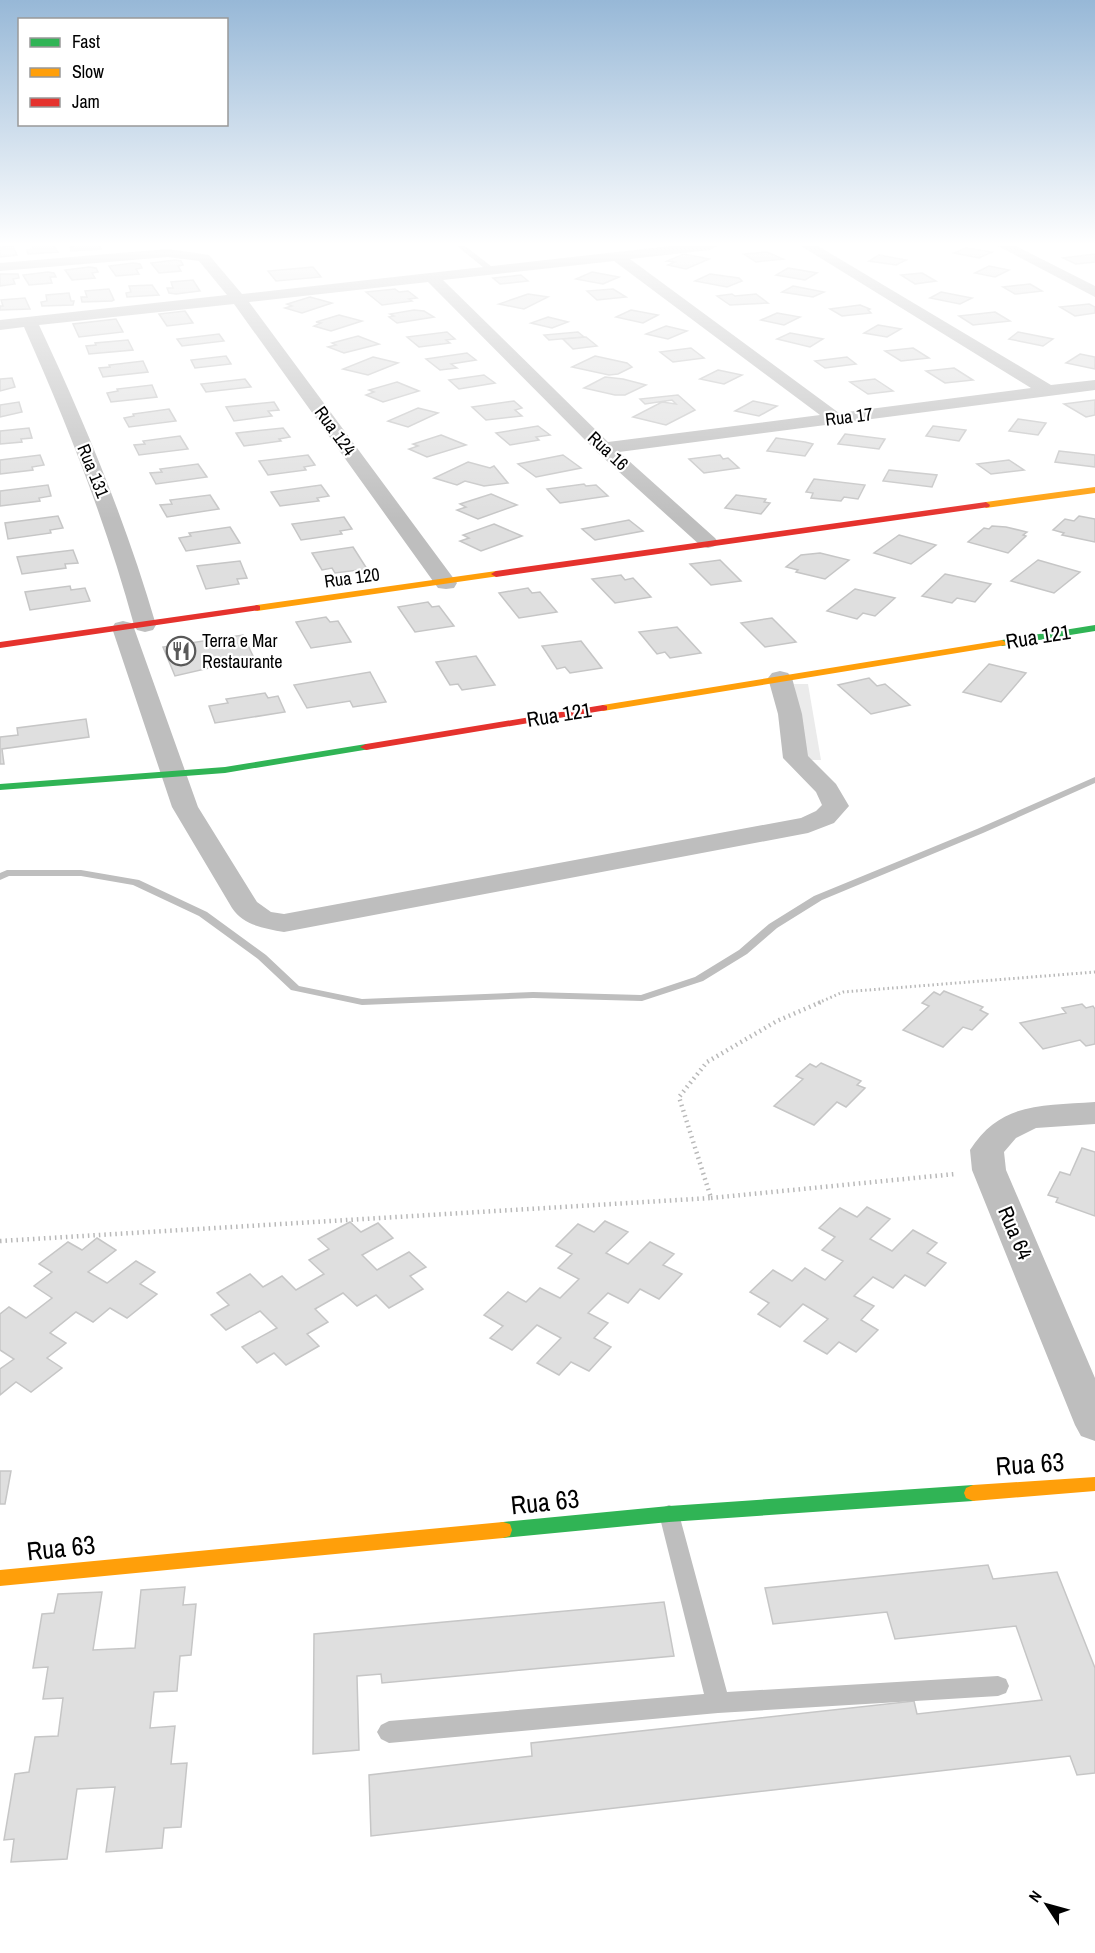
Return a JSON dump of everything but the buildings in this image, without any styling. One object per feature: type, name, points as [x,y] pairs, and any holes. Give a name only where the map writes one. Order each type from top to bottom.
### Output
[{"type":"street","name":"Rua 131","points":[[37,337],[57,380],[116,528],[134,626]]},
{"type":"street","name":"Rua 124","points":[[265,337],[446,583]]},
{"type":"street","name":"Rua 16","points":[[492,337],[604,448],[708,542]]},
{"type":"street","points":[[726,337],[835,418]]},
{"type":"street","points":[[959,337],[1048,391]]},
{"type":"street","name":"Rua 17","points":[[604,448],[1095,386]]},
{"type":"street","points":[[708,542],[1095,490]]},
{"type":"street","name":"Rua 120","points":[[0,645],[446,583],[708,542]]},
{"type":"street","points":[[134,626],[185,807],[246,908],[262,919],[284,923],[808,825],[836,806],[827,789],[796,758],[790,714],[780,678]]},
{"type":"street","name":"Rua 121","points":[[0,787],[237,768],[1095,627]]},
{"type":"street","points":[[989,1170],[987,1150],[1004,1130],[1030,1118],[1095,1113]]},
{"type":"street","name":"Rua 64","points":[[989,1170],[1095,1425]]},
{"type":"street","name":"Rua 63","points":[[0,1578],[669,1514],[1095,1484]]},
{"type":"lane","points":[[669,1514],[718,1703]]},
{"type":"lane","points":[[389,1732],[718,1703],[998,1686]]},
{"type":"path","points":[[711,1198],[679,1097],[707,1062],[777,1022],[843,992],[1095,972]]},
{"type":"path","points":[[0,1241],[711,1198],[989,1170]]},
{"type":"shaded area","points":[[794,684],[808,684],[821,760],[807,760]]},
{"type":"waterway","points":[[0,877],[7,873],[81,873],[136,882],[203,914],[262,957],[295,988],[362,1002],[533,995],[642,998],[699,979],[743,952],[773,926],[818,898],[980,831],[1095,780]]},
{"type":"traffic: fast","points":[[1002,643],[1095,628]]},
{"type":"traffic: fast","points":[[0,787],[225,770],[366,747]]},
{"type":"traffic: fast","points":[[503,1530],[669,1514],[973,1493]]},
{"type":"traffic: slow","points":[[986,505],[1095,490]]},
{"type":"traffic: slow","points":[[257,608],[496,574]]},
{"type":"traffic: slow","points":[[603,708],[1002,643]]},
{"type":"traffic: slow","points":[[973,1493],[1095,1484]]},
{"type":"traffic: slow","points":[[0,1578],[503,1530]]},
{"type":"traffic: jam","points":[[496,574],[986,505]]},
{"type":"traffic: jam","points":[[0,645],[257,608]]},
{"type":"traffic: jam","points":[[366,747],[603,708]]},
{"type":"place","name":"Terra e Mar Restaurante","points":[[181,651]]}]
